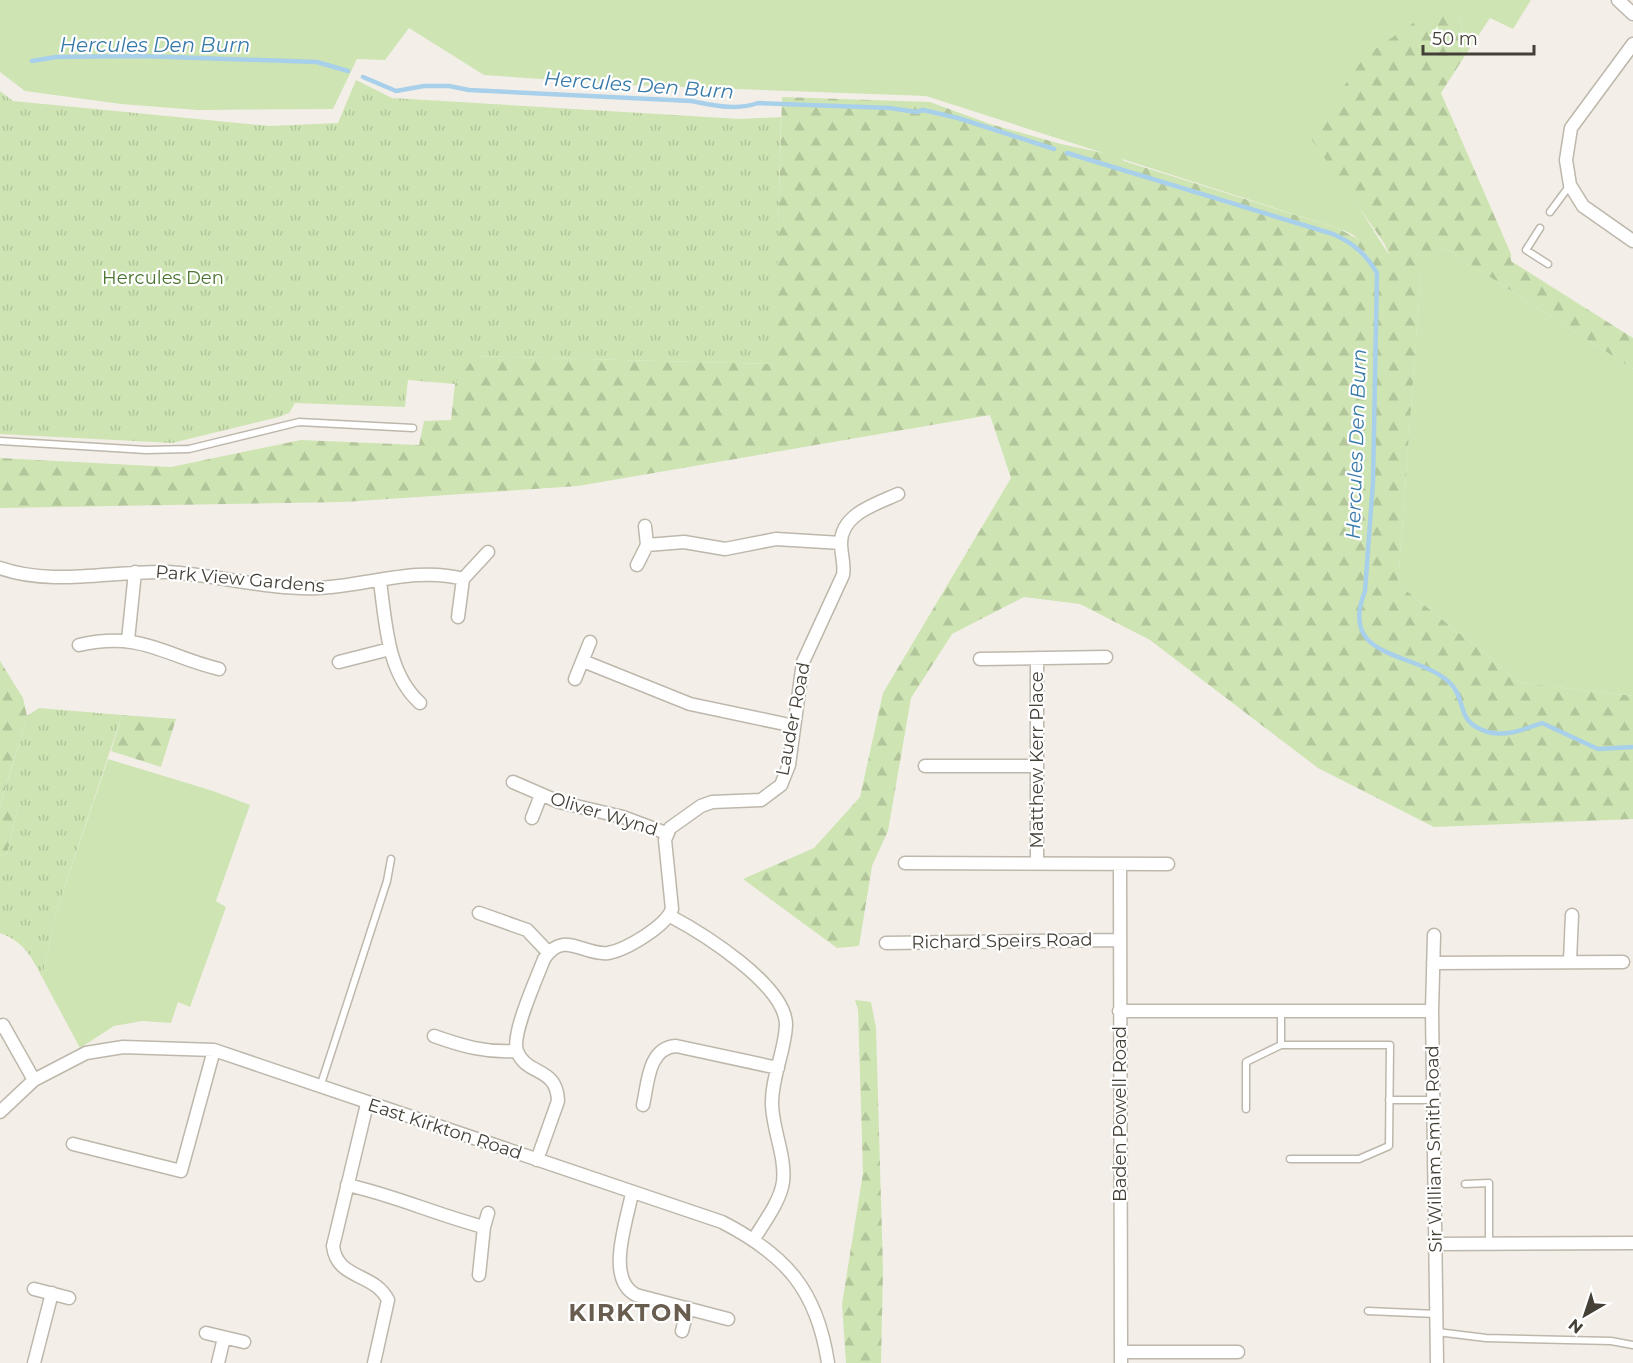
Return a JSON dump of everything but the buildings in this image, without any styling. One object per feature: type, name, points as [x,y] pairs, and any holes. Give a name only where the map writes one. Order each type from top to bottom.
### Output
[{"type":"street","points":[[1618,0],[1633,14]]},
{"type":"street","points":[[1633,44],[1571,128],[1566,160],[1570,185],[1583,206],[1633,241]]},
{"type":"street","points":[[647,545],[684,542],[725,549],[776,539],[841,543],[850,520],[898,494]]},
{"type":"street","points":[[637,565],[647,545],[645,526]]},
{"type":"street","name":"Lauder Road","points":[[666,833],[701,806],[712,802],[761,800],[776,791],[786,775],[803,662],[843,576],[841,543]]},
{"type":"street","points":[[458,617],[463,579],[488,552]]},
{"type":"street","name":"Park View Gardens","points":[[0,568],[52,577],[135,572],[197,574],[308,588],[439,574],[463,579]]},
{"type":"street","name":"Park View Gardens","points":[[128,640],[135,572]]},
{"type":"street","points":[[380,582],[390,649],[404,684],[420,704]]},
{"type":"street","points":[[79,645],[104,640],[128,640],[219,669]]},
{"type":"street","points":[[575,679],[590,642]]},
{"type":"street","points":[[339,662],[390,649]]},
{"type":"street","points":[[980,659],[1106,657]]},
{"type":"street","name":"Matthew Kerr Place","points":[[1036,862],[1037,658]]},
{"type":"street","points":[[583,661],[690,704],[794,726]]},
{"type":"street","points":[[925,766],[1037,766]]},
{"type":"street","name":"Oliver Wynd","points":[[513,782],[574,807],[623,817],[666,833]]},
{"type":"street","name":"Oliver Wynd","points":[[532,818],[541,795]]},
{"type":"street","points":[[537,1160],[558,1101],[558,1093],[549,1077],[526,1064],[516,1051],[517,1035],[548,952],[568,944],[609,953],[658,928],[670,916],[673,900],[665,847],[666,833]]},
{"type":"street","points":[[904,863],[1168,864]]},
{"type":"street","name":"Baden Powell Road","points":[[1120,864],[1121,1358]]},
{"type":"street","points":[[479,914],[527,930],[548,952]]},
{"type":"street","points":[[1570,961],[1572,915]]},
{"type":"street","points":[[670,916],[763,981],[777,997],[786,1023],[772,1102],[783,1182],[774,1206],[754,1239]]},
{"type":"street","name":"Sir William Smith Road","points":[[1434,934],[1432,1011],[1437,1363]]},
{"type":"street","name":"Richard Speirs Road","points":[[886,943],[1119,940]]},
{"type":"street","points":[[1433,963],[1623,962]]},
{"type":"street","points":[[1119,1011],[1432,1011]]},
{"type":"street","points":[[1,1024],[34,1080]]},
{"type":"street","points":[[434,1036],[473,1049],[494,1052],[516,1051]]},
{"type":"street","points":[[643,1105],[652,1062],[668,1047],[676,1046],[778,1068]]},
{"type":"street","name":"East Kirkton Road","points":[[0,1112],[34,1080],[86,1053],[123,1047],[214,1050],[367,1104],[722,1222],[754,1239],[789,1269],[806,1293],[816,1315],[828,1363]]},
{"type":"street","points":[[73,1144],[181,1171],[214,1050]]},
{"type":"street","points":[[367,1104],[333,1246],[334,1255],[343,1269],[378,1286],[388,1300],[376,1362]]},
{"type":"street","points":[[347,1185],[397,1197],[430,1212],[484,1227]]},
{"type":"street","points":[[633,1193],[619,1264],[621,1279],[626,1289],[636,1295],[728,1319]]},
{"type":"street","points":[[479,1275],[484,1227],[488,1213]]},
{"type":"street","points":[[1436,1244],[1633,1243]]},
{"type":"street","points":[[34,1289],[69,1298]]},
{"type":"street","points":[[34,1363],[52,1293]]},
{"type":"street","points":[[682,1331],[688,1308]]},
{"type":"street","points":[[206,1333],[244,1342]]},
{"type":"street","points":[[218,1363],[225,1338]]},
{"type":"street","points":[[1121,1358],[1238,1352]]},
{"type":"lane","points":[[1550,212],[1570,185]]},
{"type":"lane","points":[[1540,228],[1526,250],[1548,264]]},
{"type":"lane","points":[[0,441],[178,450],[299,422],[413,428]]},
{"type":"lane","points":[[320,1088],[387,881],[391,859]]},
{"type":"lane","points":[[1281,1011],[1281,1045]]},
{"type":"lane","points":[[1246,1108],[1246,1062],[1281,1045],[1390,1045],[1389,1146],[1359,1159],[1290,1159]]},
{"type":"lane","points":[[1389,1100],[1434,1100]]},
{"type":"lane","points":[[1465,1184],[1489,1183],[1490,1243]]},
{"type":"lane","points":[[1368,1311],[1437,1314]]},
{"type":"lane","points":[[1437,1332],[1486,1338],[1611,1341],[1633,1345]]},
{"type":"green space","points":[[0,0],[1531,0],[1513,29],[1490,18],[1464,57],[1460,15],[1350,193],[1389,255],[1382,258],[1352,234],[1337,228],[926,96],[629,85],[484,75],[409,28],[385,60],[357,59],[333,109],[198,110],[121,104],[25,91],[0,72]]},
{"type":"green space","points":[[1449,11],[1460,15],[1464,57],[1441,93],[1511,254],[1511,261],[1633,338],[1633,369],[1443,247],[1421,273],[1398,584],[1521,683],[1633,696],[1633,819],[1434,827],[1318,768],[1150,640],[1080,604],[1024,597],[952,634],[911,698],[888,831],[872,866],[859,946],[837,948],[743,879],[814,848],[860,797],[883,693],[1011,478],[990,415],[578,486],[344,502],[0,508],[0,458],[171,467],[301,440],[419,445],[424,421],[451,420],[455,384],[474,356],[774,364],[782,97],[930,102],[990,124],[1061,144],[1118,156],[1124,161],[1337,228],[1364,242],[1382,258],[1384,254],[1389,254],[1384,243],[1312,140],[1316,126],[1365,56],[1419,19]]},
{"type":"green space","name":"Hercules Den","points":[[356,80],[392,98],[740,119],[781,117],[775,364],[475,356],[455,384],[408,380],[405,407],[295,403],[289,413],[279,417],[172,443],[0,434],[0,91],[13,101],[270,126],[338,123]]},
{"type":"green space","points":[[1443,247],[1633,369],[1633,696],[1521,683],[1398,584],[1421,272]]},
{"type":"green space","points":[[0,661],[23,698],[27,716],[0,806]]},
{"type":"green space","points":[[39,708],[122,715],[56,913],[42,977],[21,945],[0,933],[0,856],[7,854],[17,811],[0,807],[27,716]]},
{"type":"green space","points":[[122,715],[176,719],[161,767],[111,751]]},
{"type":"green space","points":[[108,759],[213,791],[250,805],[216,901],[226,907],[190,1007],[178,1002],[171,1023],[142,1021],[114,1026],[80,1048],[42,977],[56,913]]},
{"type":"green space","points":[[0,806],[17,811],[7,854],[0,856]]},
{"type":"green space","points":[[855,1000],[871,1002],[876,1028],[883,1270],[881,1363],[846,1363],[842,1304],[863,1173],[858,1010]]},
{"type":"waterway","name":"Hercules Den Burn","points":[[32,61],[56,57],[140,56],[317,62],[348,71]]},
{"type":"waterway","name":"Hercules Den Burn","points":[[363,77],[396,91],[424,86],[449,86],[469,90],[691,101],[733,107],[758,103],[890,108],[916,112],[923,110],[958,118],[1054,149]]},
{"type":"waterway","name":"Hercules Den Burn","points":[[1067,153],[1333,234],[1353,245],[1364,255],[1377,273],[1373,482],[1365,591],[1359,614],[1362,631],[1371,643],[1436,673],[1451,684],[1456,690],[1466,717],[1478,728],[1502,734],[1542,723],[1598,749],[1633,747]]},
{"type":"district","name":"KIRKTON","points":[[631,1313]]}]
